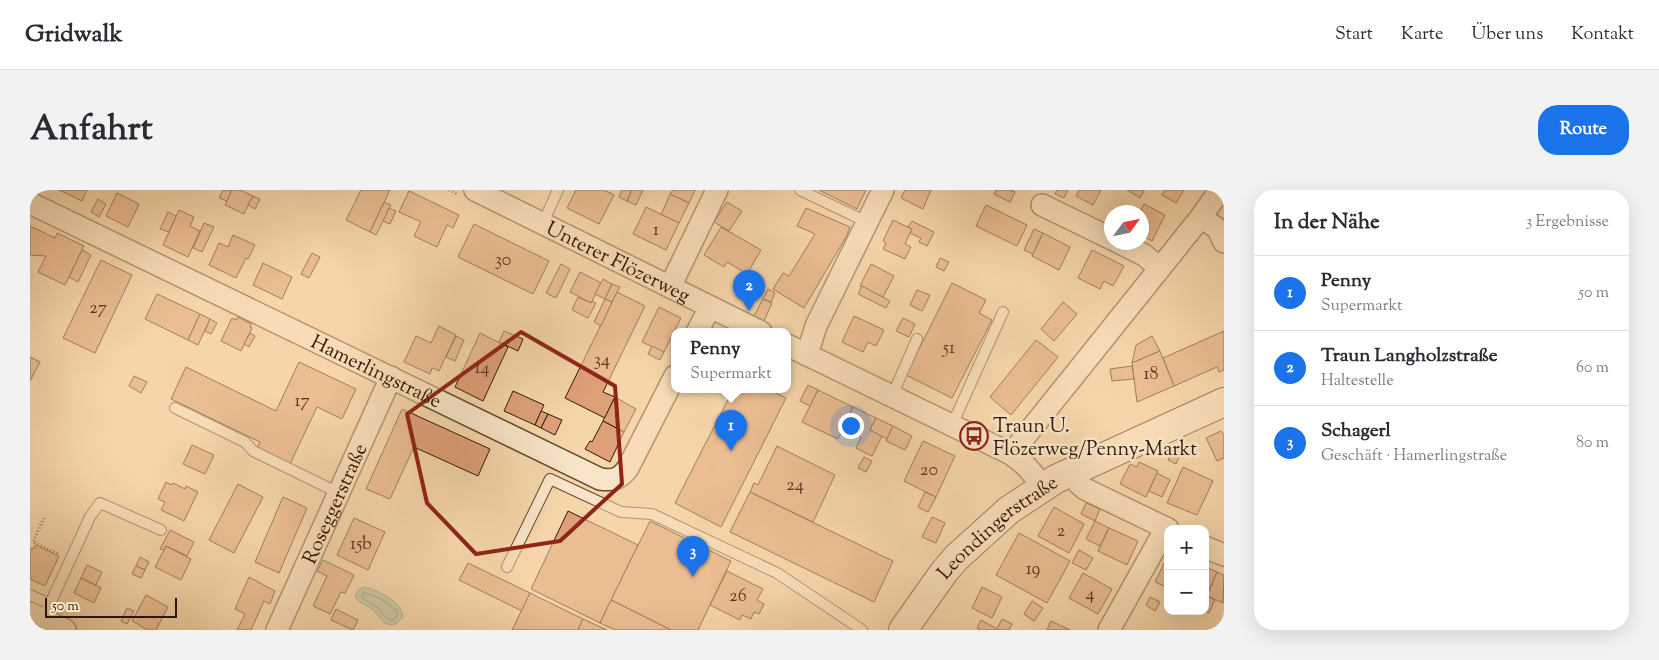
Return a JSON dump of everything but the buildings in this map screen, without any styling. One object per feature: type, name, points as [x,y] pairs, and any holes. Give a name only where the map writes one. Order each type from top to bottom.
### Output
[{"type":"street","name":"Unterer Flözerweg","points":[[475,190],[753,328]]},
{"type":"street","points":[[670,287],[717,190]]},
{"type":"street","points":[[806,355],[816,326],[883,190]]},
{"type":"street","points":[[1011,454],[1201,217],[1220,190]]},
{"type":"street","name":"Hamerlingstraße","points":[[30,202],[600,479],[611,481],[621,477],[628,468],[671,384]]},
{"type":"street","points":[[1042,205],[1104,235]]},
{"type":"street","points":[[1201,217],[1218,229],[1224,242]]},
{"type":"street","points":[[1134,250],[1144,255],[1160,268]]},
{"type":"street","points":[[699,328],[710,307]]},
{"type":"street","points":[[791,347],[1011,454],[1024,463],[1042,488]]},
{"type":"street","name":"Roseggerstraße","points":[[277,630],[391,377]]},
{"type":"street","name":"Leondingerstraße","points":[[903,630],[934,584],[957,557],[1003,515],[1042,488],[1073,471],[1224,402]]},
{"type":"street","points":[[1073,471],[1079,484],[1085,490],[1164,528]]},
{"type":"street","points":[[1109,630],[1164,534]]},
{"type":"street","points":[[1209,549],[1224,556]]},
{"type":"street","points":[[41,612],[65,630]]},
{"type":"lane","points":[[543,224],[558,190]]},
{"type":"lane","points":[[800,190],[867,222]]},
{"type":"lane","points":[[952,426],[1003,312]]},
{"type":"lane","points":[[892,396],[918,339]]},
{"type":"lane","points":[[175,408],[245,442],[253,451],[338,493]]},
{"type":"lane","points":[[507,567],[550,479],[621,512],[652,514],[777,573],[862,630]]},
{"type":"lane","points":[[30,594],[41,612],[70,560],[90,517],[100,503],[161,530]]},
{"type":"path","points":[[44,518],[31,541],[70,560]]},
{"type":"highlighted area","points":[[521,332],[615,386],[622,484],[560,541],[476,554],[427,503],[407,414]]},
{"type":"water","points":[[364,587],[382,594],[394,602],[402,612],[403,617],[394,625],[383,621],[373,610],[359,602],[355,597],[358,590]]},
{"type":"place","name":"Traun Langholzstraße","points":[[749,311]]},
{"type":"place","name":"Traun U. Flözerweg/Penny-Markt","points":[[974,436]]},
{"type":"place","name":"Penny","points":[[731,451]]},
{"type":"place","name":"Schagerl","points":[[693,577]]}]
